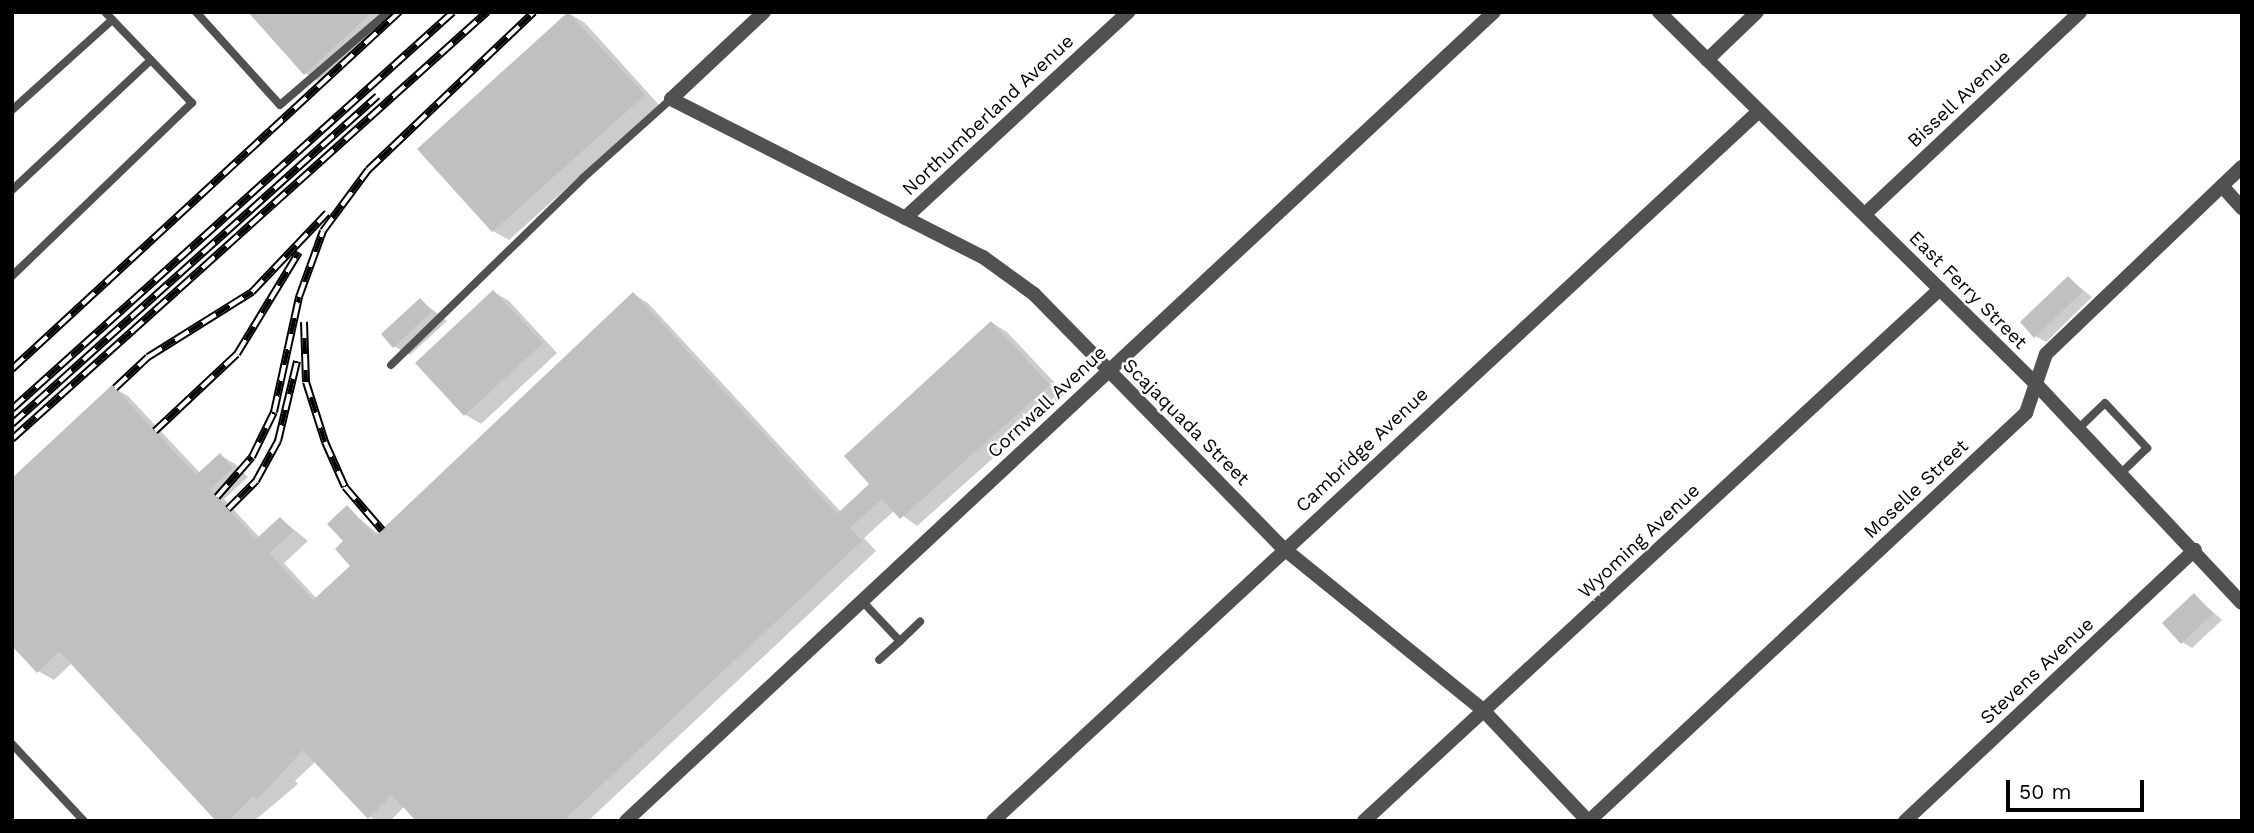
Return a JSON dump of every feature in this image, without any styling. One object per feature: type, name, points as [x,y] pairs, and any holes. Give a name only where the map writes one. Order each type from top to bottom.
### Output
[{"type":"street","points":[[671,99],[764,12]]},
{"type":"street","name":"Northumberland Avenue","points":[[905,218],[1128,12]]},
{"type":"street","name":"Cornwall Avenue","points":[[626,821],[1494,12]]},
{"type":"street","name":"East Ferry Street","points":[[1659,12],[2037,385],[2242,603]]},
{"type":"street","points":[[1707,60],[1757,12]]},
{"type":"street","name":"Bissell Avenue","points":[[1865,214],[2080,12]]},
{"type":"street","name":"Scajaquada Street","points":[[671,99],[1000,268],[1034,294],[1283,548],[1483,710],[1588,821]]},
{"type":"street","name":"Cambridge Avenue","points":[[993,821],[1283,548],[1759,110]]},
{"type":"street","name":"Moselle Street","points":[[1588,821],[2026,413],[2046,354],[2242,167]]},
{"type":"street","points":[[2222,186],[2242,208]]},
{"type":"street","name":"Wyoming Avenue","points":[[1363,821],[1940,289]]},
{"type":"street","name":"Stevens Avenue","points":[[1905,821],[2195,550]]},
{"type":"lane","points":[[12,276],[192,103],[105,12]]},
{"type":"lane","points":[[195,12],[280,106],[388,12]]},
{"type":"lane","points":[[12,110],[112,20]]},
{"type":"lane","points":[[12,190],[151,60]]},
{"type":"lane","points":[[391,365],[583,178],[671,99]]},
{"type":"lane","points":[[2078,429],[2105,403],[2147,448],[2121,473]]},
{"type":"lane","points":[[862,601],[900,641]]},
{"type":"lane","points":[[879,660],[920,622]]},
{"type":"lane","points":[[12,744],[84,821]]},
{"type":"building","points":[[248,12],[372,12],[304,75]]},
{"type":"building","points":[[568,12],[645,95],[492,232],[417,149]]},
{"type":"building","points":[[2068,276],[2083,291],[2034,338],[2020,322]]},
{"type":"building","points":[[493,290],[543,343],[464,416],[415,363]]},
{"type":"building","points":[[633,292],[837,514],[869,484],[844,456],[991,321],[1050,385],[900,519],[882,499],[850,528],[862,541],[563,821],[416,821],[392,795],[368,819],[303,750],[257,800],[253,796],[228,821],[216,821],[59,651],[37,673],[12,646],[12,478],[112,385],[196,475],[220,453],[233,468],[210,489],[256,539],[280,517],[294,531],[269,553],[313,600],[350,566],[335,549],[343,541],[327,524],[347,505],[375,536]]},
{"type":"building","points":[[420,298],[432,311],[393,348],[381,334]]},
{"type":"building","points":[[2194,593],[2213,614],[2181,644],[2162,623]]},
{"type":"railway","points":[[12,369],[399,12]]},
{"type":"railway","points":[[12,409],[453,12]]},
{"type":"railway","points":[[12,439],[487,12]]},
{"type":"railway","points":[[217,497],[252,457],[274,412],[299,297],[323,231],[368,170],[534,12]]},
{"type":"railway","points":[[12,424],[377,96]]},
{"type":"railway","points":[[115,388],[148,357],[252,292],[327,213]]},
{"type":"railway","points":[[155,431],[237,354],[299,252]]},
{"type":"railway","points":[[304,322],[306,382],[325,442],[345,487],[382,530]]},
{"type":"railway","points":[[228,509],[256,481],[278,441],[297,361]]}]
